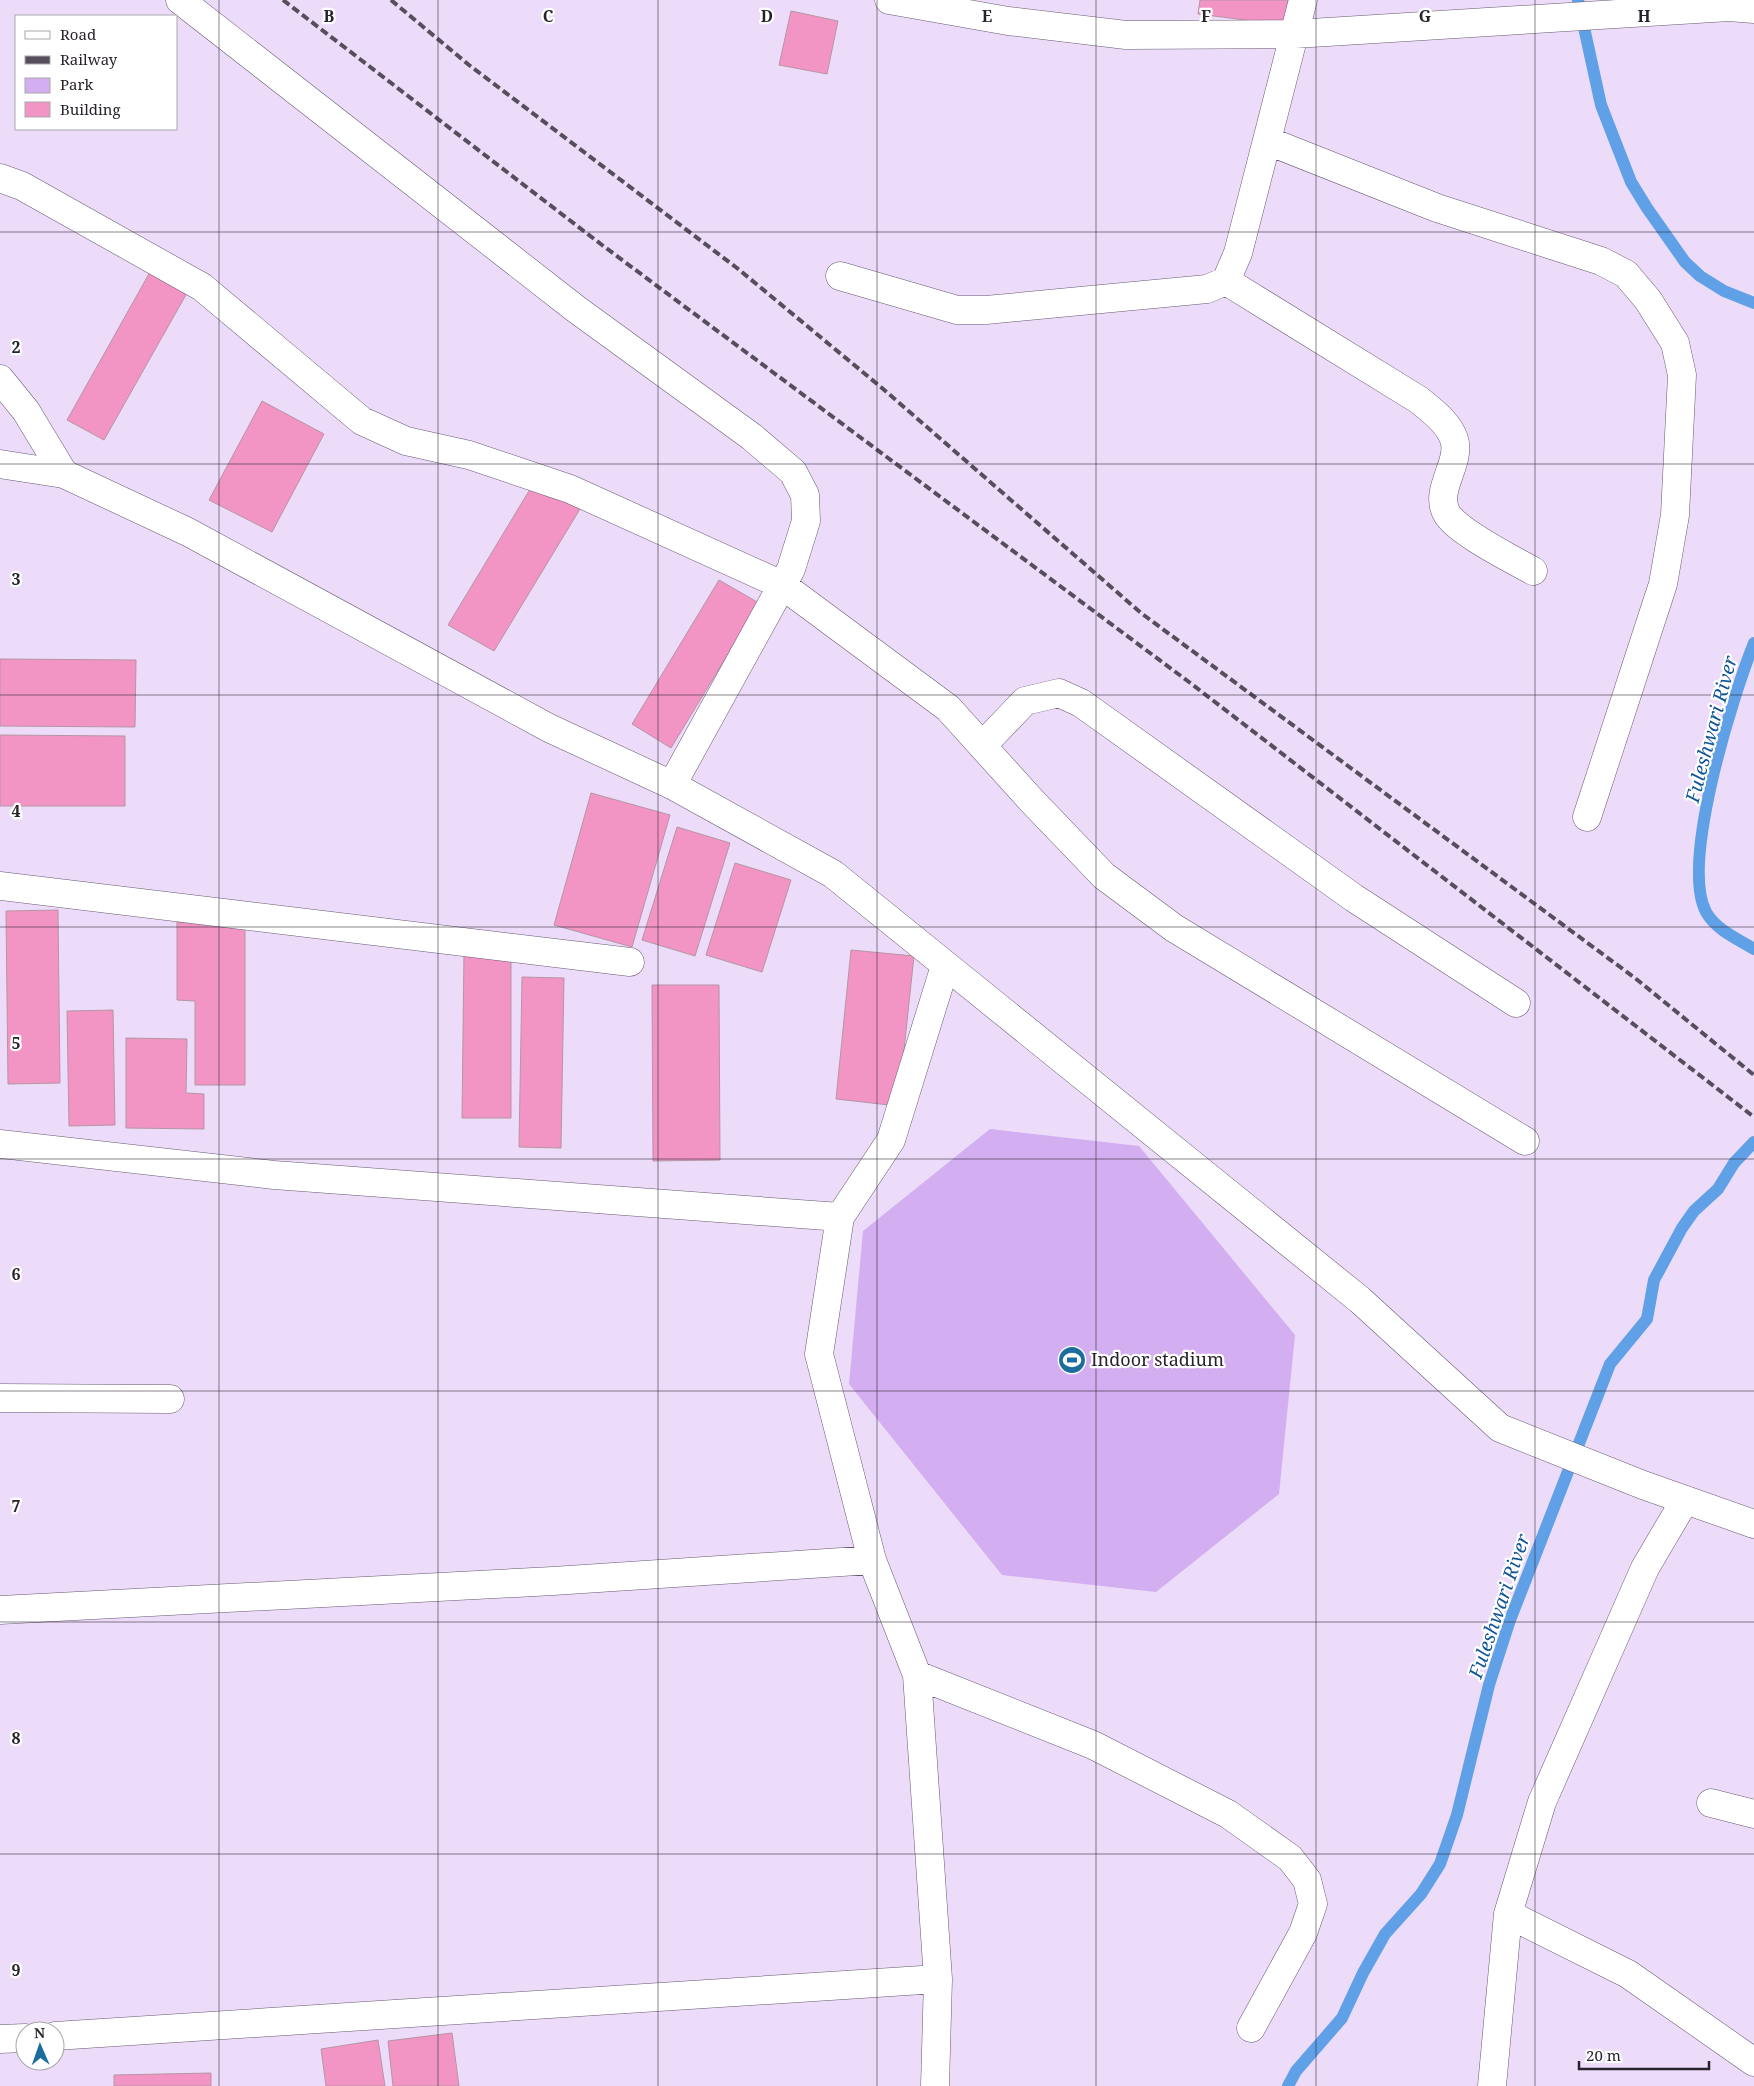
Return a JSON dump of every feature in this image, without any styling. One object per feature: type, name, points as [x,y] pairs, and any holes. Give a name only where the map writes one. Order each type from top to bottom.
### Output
[{"type":"street","points":[[180,0],[576,308],[752,436],[793,472],[805,495],[806,521],[791,569],[672,785]]},
{"type":"street","points":[[889,0],[1008,22],[1126,35],[1295,34],[1644,14],[1728,7],[1754,9]]},
{"type":"street","points":[[840,276],[957,310],[976,310],[1207,289],[1226,281],[1238,253],[1303,0]]},
{"type":"street","points":[[1268,141],[1437,208],[1601,261],[1626,274],[1648,300],[1675,343],[1682,375],[1675,515],[1663,584],[1587,817]]},
{"type":"street","points":[[0,178],[22,186],[202,287],[362,421],[406,441],[469,455],[570,489],[782,585],[948,708],[1104,876],[1174,928],[1524,1141]]},
{"type":"street","points":[[1226,281],[1419,400],[1441,418],[1454,440],[1453,461],[1444,490],[1446,513],[1458,526],[1533,571]]},
{"type":"street","points":[[0,379],[26,411],[64,474]]},
{"type":"street","points":[[0,464],[64,474],[188,532],[549,728],[672,785],[833,874],[1360,1300],[1500,1428],[1644,1485],[1754,1524]]},
{"type":"street","points":[[982,746],[1024,701],[1059,693],[1081,703],[1354,898],[1516,1002]]},
{"type":"street","points":[[0,886],[630,962]]},
{"type":"street","points":[[935,2086],[938,1979],[917,1675],[872,1560],[818,1354],[840,1217],[891,1140],[946,966]]},
{"type":"street","points":[[0,1144],[274,1175],[840,1217]]},
{"type":"street","points":[[0,1398],[170,1399]]},
{"type":"street","points":[[1492,2086],[1508,1914],[1542,1802],[1645,1568],[1685,1500]]},
{"type":"street","points":[[0,1610],[553,1582],[872,1560]]},
{"type":"street","points":[[917,1675],[1093,1745],[1228,1814],[1290,1858],[1307,1880],[1313,1904],[1303,1933],[1251,2028]]},
{"type":"street","points":[[1711,1803],[1754,1814]]},
{"type":"street","points":[[1508,1914],[1628,1974],[1754,2062]]},
{"type":"street","points":[[65,2035],[938,1979]]},
{"type":"street","points":[[0,2039],[15,2038]]},
{"type":"green space","name":"Indoor stadium","points":[[990,1129],[1139,1146],[1295,1335],[1279,1494],[1156,1592],[1002,1575],[849,1384],[863,1231]]},
{"type":"building","points":[[1200,0],[1295,0],[1292,26],[1198,14]]},
{"type":"building","points":[[791,11],[838,21],[827,74],[779,65]]},
{"type":"building","points":[[150,272],[187,293],[104,440],[67,420]]},
{"type":"building","points":[[262,401],[324,434],[272,532],[209,500]]},
{"type":"building","points":[[535,481],[580,509],[494,651],[448,625]]},
{"type":"building","points":[[719,580],[759,603],[671,748],[632,724]]},
{"type":"building","points":[[0,659],[136,660],[135,727],[0,726]]},
{"type":"building","points":[[0,735],[125,736],[125,806],[0,806]]},
{"type":"building","points":[[591,793],[670,815],[632,947],[554,925]]},
{"type":"building","points":[[677,827],[730,843],[695,956],[642,940]]},
{"type":"building","points":[[735,863],[791,880],[762,972],[706,955]]},
{"type":"building","points":[[58,910],[60,1083],[8,1084],[6,911]]},
{"type":"building","points":[[177,922],[245,922],[245,1085],[195,1085],[195,1001],[177,1000]]},
{"type":"building","points":[[851,950],[914,956],[898,1106],[836,1099]]},
{"type":"building","points":[[464,953],[511,953],[511,1118],[462,1118]]},
{"type":"building","points":[[522,977],[564,978],[561,1148],[519,1147]]},
{"type":"building","points":[[652,985],[719,985],[720,1160],[653,1161]]},
{"type":"building","points":[[113,1010],[115,1125],[69,1126],[67,1011]]},
{"type":"building","points":[[126,1038],[187,1039],[186,1093],[204,1094],[204,1129],[126,1128]]},
{"type":"building","points":[[452,2033],[459,2086],[393,2086],[388,2041]]},
{"type":"building","points":[[378,2040],[385,2086],[326,2086],[321,2049]]},
{"type":"building","points":[[211,2073],[211,2086],[114,2086],[114,2075]]},
{"type":"waterway","name":"Fuleshwari River","points":[[1578,0],[1601,105],[1631,182],[1685,262],[1700,276],[1724,291],[1754,303]]},
{"type":"waterway","name":"Fuleshwari River","points":[[1754,643],[1734,700],[1712,779],[1704,819],[1700,857],[1700,889],[1706,912],[1721,929],[1754,949]]},
{"type":"waterway","name":"Fuleshwari River","points":[[1288,2086],[1296,2071],[1342,2018],[1363,1973],[1385,1934],[1421,1894],[1440,1864],[1457,1815],[1489,1685],[1510,1620],[1610,1364],[1647,1319],[1654,1280],[1682,1228],[1694,1211],[1718,1189],[1734,1163],[1754,1142]]},
{"type":"railway","points":[[283,0],[602,245],[1189,682],[1754,1117]]},
{"type":"railway","points":[[391,0],[469,65],[737,268],[882,388],[1141,613],[1635,978],[1754,1075]]},
{"type":"place","name":"Indoor stadium","points":[[1072,1360]]}]
